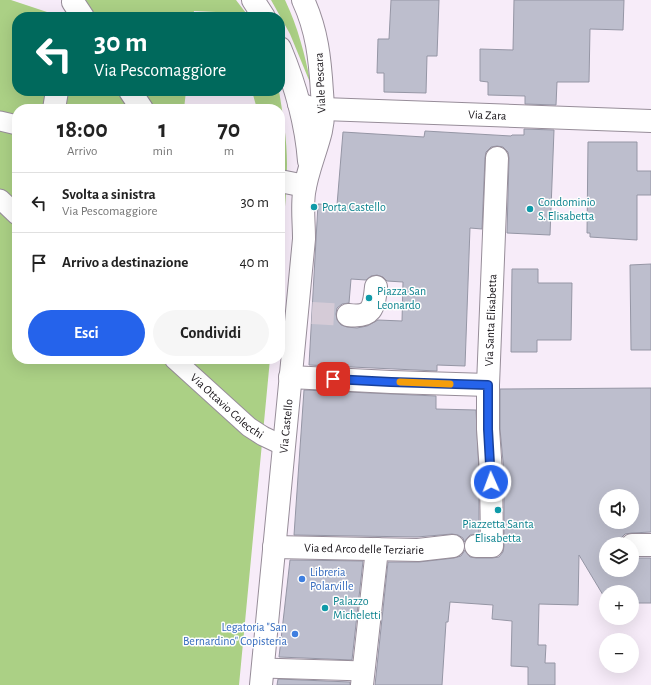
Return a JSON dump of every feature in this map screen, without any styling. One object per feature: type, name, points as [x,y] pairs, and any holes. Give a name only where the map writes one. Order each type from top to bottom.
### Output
[{"type":"street","points":[[253,0],[261,12]]},
{"type":"street","name":"Viale Pescara","points":[[303,0],[314,31],[321,61],[323,109],[321,130],[307,176]]},
{"type":"street","points":[[71,12],[73,2],[79,12]]},
{"type":"street","points":[[285,61],[293,82],[305,134],[307,176],[285,180]]},
{"type":"street","name":"Via Zara","points":[[299,104],[311,108],[323,109],[651,121]]},
{"type":"street","points":[[0,121],[12,124]]},
{"type":"street","name":"Via Santa Elisabetta","points":[[484,546],[491,482],[488,429],[488,385],[497,158]]},
{"type":"street","name":"Via Castello","points":[[262,676],[290,377],[304,312],[303,204],[307,176]]},
{"type":"street","points":[[0,199],[12,210]]},
{"type":"street","points":[[348,315],[359,316],[370,312],[374,305],[376,287]]},
{"type":"street","name":"Via Ottavio Colecchi","points":[[180,364],[249,427],[263,436],[284,446]]},
{"type":"street","points":[[290,377],[488,385]]},
{"type":"street","points":[[639,545],[651,545]]},
{"type":"street","name":"Via ed Arco delle Terziarie","points":[[274,547],[418,550],[453,546]]},
{"type":"street","points":[[262,676],[363,678],[377,549]]},
{"type":"green space","points":[[0,0],[11,0],[47,12],[12,12],[12,96],[185,96],[185,104],[12,104],[12,364],[270,364],[239,685],[0,685]]},
{"type":"green space","points":[[74,0],[236,0],[245,12],[66,12]]},
{"type":"green space","points":[[271,0],[285,0],[301,41],[311,85],[285,25],[285,12],[278,12]]},
{"type":"green space","points":[[253,96],[280,96],[281,104],[256,104]]},
{"type":"green space","points":[[285,131],[287,155],[285,210]]},
{"type":"building","points":[[391,0],[439,0],[437,56],[427,56],[426,93],[384,92],[384,73],[377,73],[378,39],[389,39]]},
{"type":"building","points":[[514,0],[624,0],[623,30],[590,29],[589,82],[557,82],[556,105],[525,104],[525,96],[488,95],[488,82],[480,81],[480,49],[513,50]]},
{"type":"building","points":[[524,129],[554,130],[550,235],[507,233],[508,152],[503,147],[491,147],[486,152],[485,158],[482,229],[470,228],[465,366],[437,365],[437,371],[309,365],[318,204],[337,205],[343,132],[424,137],[425,131],[511,136],[524,135]],"holes":[[[377,275],[383,277],[387,281],[403,282],[402,321],[378,320],[367,326],[357,328],[341,325],[337,320],[337,308],[342,304],[349,303],[351,279],[366,280],[371,276]]]},
{"type":"building","points":[[588,142],[637,142],[637,171],[651,171],[651,195],[637,195],[637,240],[590,237],[590,233],[587,233]]},
{"type":"building","points":[[651,264],[651,350],[631,350],[630,265]]},
{"type":"building","points":[[512,269],[538,269],[538,283],[572,283],[571,340],[537,340],[537,352],[511,352]]},
{"type":"building","points":[[651,388],[651,532],[625,534],[622,537],[599,537],[599,577],[639,577],[639,558],[651,558],[651,603],[639,603],[639,585],[599,585],[599,588],[579,555],[578,605],[539,604],[538,645],[546,645],[545,663],[555,663],[555,685],[528,685],[528,667],[511,666],[512,621],[492,619],[493,605],[450,602],[448,622],[446,622],[442,685],[375,685],[388,562],[419,562],[454,558],[461,556],[465,550],[470,557],[476,558],[499,557],[503,552],[504,472],[500,429],[500,389]]},
{"type":"building","points":[[304,390],[436,396],[436,409],[476,410],[479,473],[479,534],[470,535],[464,542],[463,538],[452,534],[417,537],[294,535]]},
{"type":"building","name":"Palazzo Micheletti","points":[[290,560],[363,561],[352,660],[279,657]]},
{"type":"building","points":[[278,679],[350,682],[350,685],[277,685]]},
{"type":"tunnel","points":[[312,313],[348,315]]},
{"type":"slow traffic","points":[[400,382],[450,384]]},
{"type":"place","name":"Porta Castello","points":[[314,207]]},
{"type":"place","name":"Condominio S. Elisabetta","points":[[530,209]]},
{"type":"place","name":"Piazza San Leonardo","points":[[369,298]]},
{"type":"place","name":"Piazzetta Santa Elisabetta","points":[[498,510]]},
{"type":"place","name":"Libreria Polarville","points":[[302,579]]},
{"type":"place","name":"Palazzo Micheletti","points":[[325,608]]},
{"type":"place","name":"Legatoria \"San Bernardino\" Copisteria","points":[[295,634]]},
{"type":"route","points":[[333,379],[488,385],[488,429],[491,482]]}]
